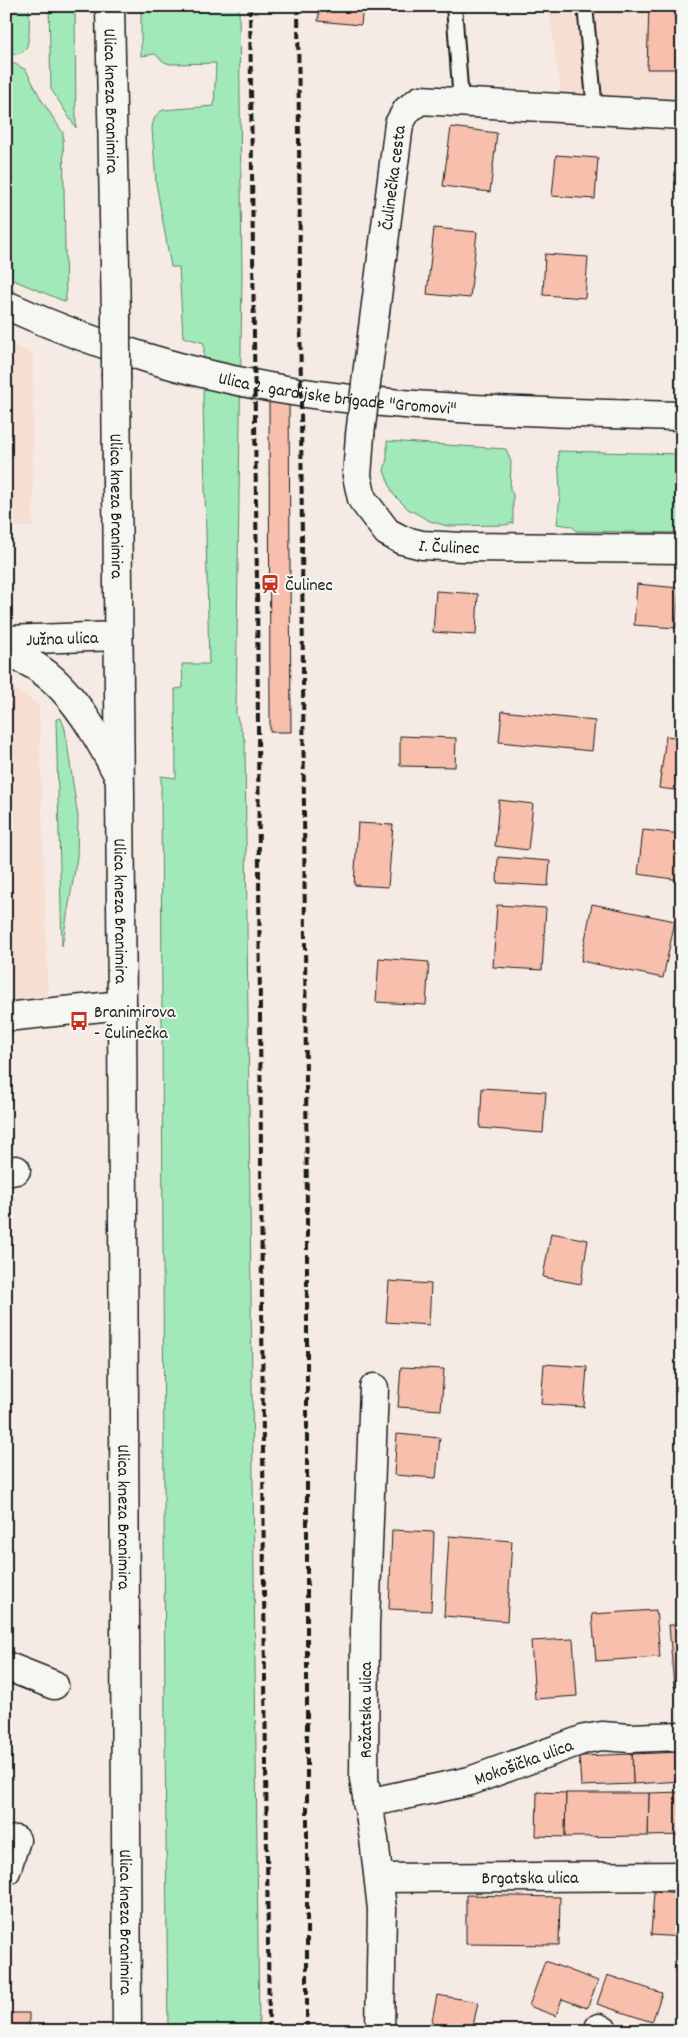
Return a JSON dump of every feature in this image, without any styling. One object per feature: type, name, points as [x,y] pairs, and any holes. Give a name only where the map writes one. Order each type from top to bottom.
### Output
[{"type":"street","name":"Ulica kneza Branimira","points":[[110,6],[116,317],[128,2031]]},
{"type":"street","name":"Čulinečka cesta","points":[[367,376],[399,124],[407,110],[420,100],[682,115]]},
{"type":"street","name":"Ulica 2. gardijske brigade \"Gromovi\"","points":[[6,305],[40,320],[110,345],[201,372],[297,392],[476,410],[682,416]]},
{"type":"street","name":"I. Čulinec","points":[[367,376],[357,476],[362,499],[387,532],[402,540],[422,545],[682,549]]},
{"type":"street","name":"Južna ulica","points":[[6,640],[118,636]]},
{"type":"street","points":[[6,652],[42,670],[60,688],[100,740],[120,779]]},
{"type":"street","name":"Ulica kneza Branimira","points":[[6,1017],[122,1004]]},
{"type":"street","name":"Rožatska ulica","points":[[374,1388],[365,1624],[364,1779],[382,1909],[380,2031]]},
{"type":"street","points":[[6,1666],[54,1685]]},
{"type":"street","name":"Mokošička ulica","points":[[367,1803],[470,1781],[586,1739],[602,1736],[630,1738],[682,1736]]},
{"type":"street","points":[[6,1871],[16,1840]]},
{"type":"street","name":"Brgatska ulica","points":[[379,1878],[682,1876]]},
{"type":"lane","points":[[454,6],[460,102]]},
{"type":"lane","points":[[585,6],[594,110]]},
{"type":"shaded area","points":[[548,6],[682,6],[682,100],[561,92]]},
{"type":"shaded area","points":[[6,342],[33,354],[33,527],[6,527]]},
{"type":"shaded area","points":[[6,686],[12,686],[39,705],[48,998],[6,1004]]},
{"type":"green space","points":[[6,6],[29,6],[27,46],[19,54],[6,55]]},
{"type":"green space","points":[[49,6],[75,6],[76,128],[51,89]]},
{"type":"green space","points":[[141,6],[239,6],[242,275],[236,714],[245,741],[259,2031],[168,2031],[161,776],[176,778],[175,689],[183,688],[182,664],[209,664],[203,402],[204,343],[183,337],[179,267],[171,267],[156,183],[152,128],[158,113],[163,110],[214,106],[216,63],[170,64],[164,62],[155,54],[141,56]]},
{"type":"green space","points":[[6,64],[15,64],[26,70],[41,99],[63,133],[66,302],[6,277]]},
{"type":"green space","points":[[387,441],[506,449],[511,462],[510,490],[513,494],[513,523],[505,525],[447,526],[430,521],[408,509],[393,494],[384,471],[387,458]]},
{"type":"green space","points":[[558,451],[682,454],[682,533],[576,531],[572,526],[557,524],[560,495]]},
{"type":"green space","points":[[61,718],[65,729],[78,817],[77,857],[62,946],[56,719]]},
{"type":"building","points":[[320,6],[363,6],[361,25],[318,21]]},
{"type":"building","points":[[649,6],[682,6],[682,69],[647,69]]},
{"type":"building","points":[[451,127],[497,133],[490,192],[443,186]]},
{"type":"building","points":[[556,155],[598,158],[595,199],[552,196]]},
{"type":"building","points":[[434,228],[477,232],[470,298],[427,294]]},
{"type":"building","points":[[545,254],[588,257],[585,298],[543,295]]},
{"type":"building","points":[[269,393],[289,393],[291,732],[270,732]]},
{"type":"building","points":[[637,584],[679,588],[676,628],[634,625]]},
{"type":"building","points":[[436,591],[478,594],[476,635],[433,632]]},
{"type":"building","points":[[6,703],[10,703],[11,784],[6,784]]},
{"type":"building","points":[[502,711],[595,721],[592,751],[499,742]]},
{"type":"building","points":[[400,736],[456,738],[455,767],[400,766]]},
{"type":"building","points":[[666,736],[682,738],[682,791],[659,788]]},
{"type":"building","points":[[499,800],[533,804],[528,850],[495,846]]},
{"type":"building","points":[[358,823],[393,825],[388,887],[354,885]]},
{"type":"building","points":[[643,830],[682,834],[680,880],[638,874]]},
{"type":"building","points":[[498,857],[550,861],[548,886],[497,883]]},
{"type":"building","points":[[592,904],[675,921],[663,978],[581,961]]},
{"type":"building","points":[[497,905],[546,908],[542,970],[493,967]]},
{"type":"building","points":[[379,958],[429,962],[426,1005],[376,1002]]},
{"type":"building","points":[[482,1088],[546,1092],[543,1133],[480,1128]]},
{"type":"building","points":[[551,1233],[588,1240],[581,1284],[543,1277]]},
{"type":"building","points":[[389,1281],[431,1284],[429,1325],[386,1322]]},
{"type":"building","points":[[544,1364],[587,1367],[584,1407],[541,1404]]},
{"type":"building","points":[[401,1367],[444,1369],[441,1410],[398,1407]]},
{"type":"building","points":[[397,1434],[440,1438],[436,1478],[394,1475]]},
{"type":"building","points":[[392,1530],[434,1532],[431,1611],[389,1609]]},
{"type":"building","points":[[449,1536],[512,1541],[507,1621],[444,1616]]},
{"type":"building","points":[[656,1610],[660,1657],[596,1661],[592,1614]]},
{"type":"building","points":[[669,1625],[682,1625],[682,1686],[674,1687]]},
{"type":"building","points":[[573,1639],[577,1696],[535,1699],[531,1641]]},
{"type":"building","points":[[682,1752],[682,1781],[633,1784],[632,1754]]},
{"type":"building","points":[[632,1754],[633,1784],[581,1786],[579,1756]]},
{"type":"building","points":[[537,1792],[566,1793],[565,1837],[536,1836]]},
{"type":"building","points":[[682,1792],[682,1835],[648,1836],[649,1793]]},
{"type":"building","points":[[566,1793],[649,1793],[648,1836],[565,1837]]},
{"type":"building","points":[[654,1891],[682,1893],[682,1937],[651,1935]]},
{"type":"building","points":[[466,1895],[560,1897],[559,1945],[466,1944]]},
{"type":"building","points":[[545,1961],[598,1981],[587,2008],[562,1999],[556,2016],[529,2006]]},
{"type":"building","points":[[607,1975],[662,1993],[652,2022],[597,2004]]},
{"type":"building","points":[[437,1995],[478,2002],[472,2031],[430,2031]]},
{"type":"building","points":[[6,2013],[29,2013],[29,2031],[6,2031]]},
{"type":"railway","points":[[250,6],[257,585],[269,2031]]},
{"type":"railway","points":[[298,6],[307,1212],[307,2031]]},
{"type":"place","name":"Čulinec","points":[[270,584]]},
{"type":"place","name":"Branimirova - Čulinečka","points":[[79,1021]]}]
